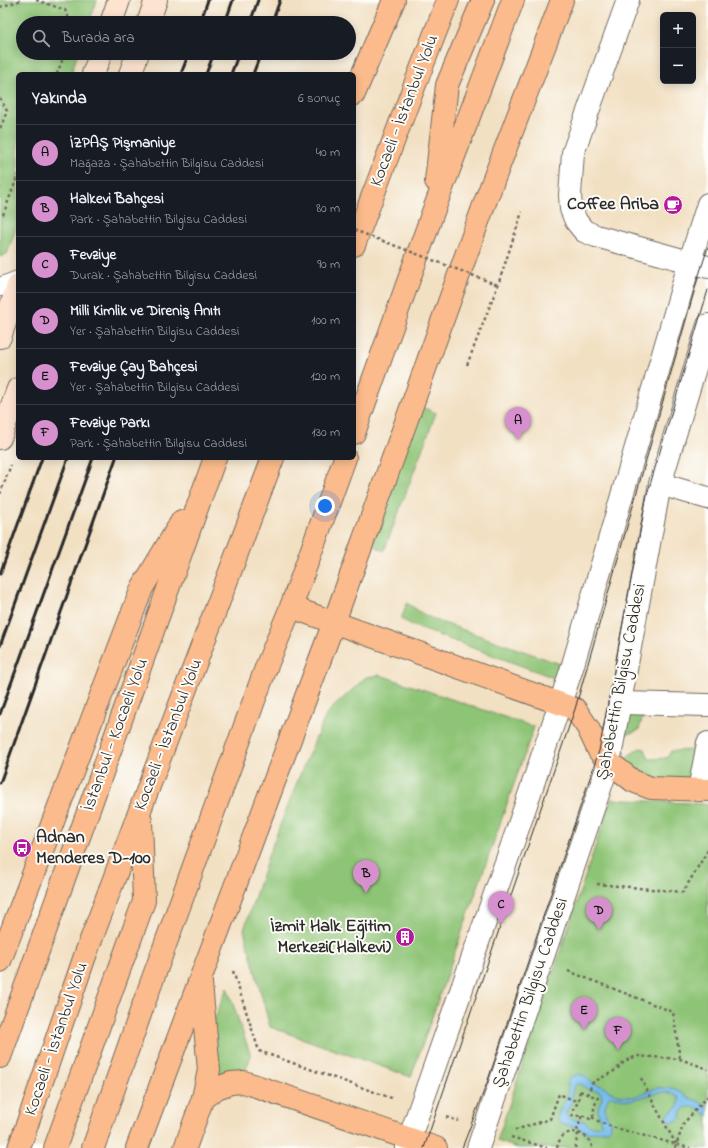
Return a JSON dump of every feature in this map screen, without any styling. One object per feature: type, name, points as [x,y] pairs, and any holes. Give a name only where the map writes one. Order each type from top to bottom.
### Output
[{"type":"main road","points":[[113,16],[119,0]]},
{"type":"main road","points":[[150,16],[156,0]]},
{"type":"main road","points":[[356,89],[394,0]]},
{"type":"main road","name":"Kocaeli - İstanbul Yolu","points":[[356,240],[448,0]]},
{"type":"main road","points":[[433,212],[447,85],[483,0]]},
{"type":"main road","points":[[356,427],[433,212],[513,0]]},
{"type":"main road","points":[[137,1148],[334,622],[479,218],[562,0]]},
{"type":"main road","points":[[94,72],[98,60]]},
{"type":"main road","points":[[131,72],[135,60]]},
{"type":"main road","points":[[0,337],[16,292]]},
{"type":"main road","points":[[0,438],[16,394]]},
{"type":"main road","name":"Kocaeli - İstanbul Yolu","points":[[19,1148],[86,953],[273,460]]},
{"type":"main road","points":[[93,1148],[149,988],[344,460]]},
{"type":"main road","points":[[0,961],[142,588],[212,467]]},
{"type":"main road","name":"İstanbul - Kocaeli Yolu","points":[[0,1057],[212,467]]},
{"type":"main road","points":[[291,607],[575,709],[588,728],[599,751],[609,762],[633,782],[651,788],[703,790]]},
{"type":"main road","points":[[55,1148],[144,901],[140,811]]},
{"type":"main road","points":[[185,1148],[203,1098],[209,1070],[200,978]]},
{"type":"main road","points":[[203,1098],[217,1088],[231,1083],[244,1082],[407,1143],[436,1148]]},
{"type":"street","points":[[628,0],[573,153],[570,195],[571,209],[576,221],[584,231],[596,236],[699,264]]},
{"type":"street","points":[[407,1143],[572,668],[699,264],[708,204]]},
{"type":"street","name":"Şahabettin Bilgisu Caddesi","points":[[488,1137],[609,762],[660,484],[708,325]]},
{"type":"street","points":[[660,484],[708,498]]},
{"type":"street","points":[[620,703],[708,705]]},
{"type":"street","points":[[703,790],[708,743]]},
{"type":"lane","points":[[0,287],[16,281]]},
{"type":"path","points":[[0,7],[22,0]]},
{"type":"path","points":[[36,0],[65,10],[68,16]]},
{"type":"path","points":[[58,72],[62,60]]},
{"type":"path","points":[[0,98],[6,111],[0,128]]},
{"type":"path","points":[[3,215],[16,180]]},
{"type":"path","points":[[467,365],[498,285],[522,212]]},
{"type":"path","points":[[356,231],[498,285]]},
{"type":"path","points":[[0,494],[13,459]]},
{"type":"path","points":[[591,883],[683,892],[708,850]]},
{"type":"path","points":[[231,964],[259,1051],[420,1108],[488,1137],[547,1148]]},
{"type":"path","points":[[563,969],[673,1012],[680,1058]]},
{"type":"path","points":[[588,1095],[592,1083],[616,1070],[625,1061],[637,1056],[680,1058],[708,1069]]},
{"type":"path","points":[[641,1078],[676,1144]]},
{"type":"path","points":[[592,1118],[594,1114],[594,1107],[598,1098],[580,1091],[578,1102],[572,1112],[572,1115],[582,1115],[612,1127],[690,1148]]},
{"type":"path","points":[[488,1137],[550,1119],[559,1094],[578,1102]]},
{"type":"path","points":[[675,1148],[684,1122],[708,1096]]},
{"type":"path","points":[[575,1148],[578,1128],[582,1115]]},
{"type":"path","points":[[557,1148],[563,1135],[568,1132],[584,1136],[590,1140],[592,1148]]},
{"type":"green space","points":[[0,0],[97,0],[91,16],[16,16],[16,60],[76,60],[72,72],[16,72],[16,229],[7,254],[0,257]]},
{"type":"green space","points":[[417,405],[436,413],[384,551],[369,543]]},
{"type":"green space","points":[[407,603],[423,614],[438,621],[566,666],[560,680],[416,627],[401,619]]},
{"type":"green space","points":[[380,675],[534,727],[411,1077],[270,1027],[244,930],[268,856],[303,767],[327,713],[366,677]]},
{"type":"green space","points":[[620,703],[646,704],[639,730],[613,739]]},
{"type":"green space","points":[[694,741],[708,743],[701,780],[669,780],[649,777],[632,767],[625,758],[640,748],[645,749],[649,759],[667,758],[671,751],[691,750]]},
{"type":"green space","points":[[611,799],[708,804],[708,1148],[518,1148],[497,1141]]},
{"type":"green space","points":[[227,987],[251,1056],[243,1076],[213,1083],[209,1034]]},
{"type":"water","points":[[579,1074],[585,1076],[592,1083],[605,1087],[609,1091],[622,1096],[634,1097],[656,1088],[672,1088],[708,1107],[708,1116],[699,1109],[689,1107],[682,1110],[682,1117],[679,1120],[671,1123],[666,1118],[670,1112],[679,1105],[679,1098],[673,1094],[661,1092],[630,1100],[609,1096],[605,1107],[606,1115],[611,1121],[611,1127],[608,1130],[588,1133],[575,1127],[561,1124],[558,1120],[560,1110],[567,1096],[570,1077]],"holes":[[[576,1084],[582,1085],[588,1090],[599,1091],[601,1093],[602,1098],[598,1107],[601,1124],[599,1126],[590,1126],[584,1121],[571,1118],[567,1115],[566,1112],[571,1104],[573,1088]]]},
{"type":"tram line","points":[[424,1148],[575,709],[708,247]]},
{"type":"tram line","points":[[462,1148],[487,1083],[599,751],[647,495],[708,290]]},
{"type":"railway","points":[[202,16],[208,0]]},
{"type":"railway","points":[[227,16],[233,0]]},
{"type":"railway","points":[[252,16],[258,0]]},
{"type":"railway","points":[[274,16],[280,0]]},
{"type":"railway","points":[[182,72],[186,60]]},
{"type":"railway","points":[[207,72],[211,60]]},
{"type":"railway","points":[[232,72],[236,60]]},
{"type":"railway","points":[[254,72],[258,60]]},
{"type":"railway","points":[[0,574],[41,460]]},
{"type":"railway","points":[[0,646],[67,460]]},
{"type":"railway","points":[[0,714],[92,460]]},
{"type":"railway","points":[[0,783],[115,460]]},
{"type":"place","name":"Coffee Ariba","points":[[673,205]]},
{"type":"place","name":"İZPAŞ Pişmaniye","points":[[518,440]]},
{"type":"place","name":"Adnan Menderes D-100","points":[[22,848]]},
{"type":"place","name":"Halkevi Bahçesi","points":[[366,893]]},
{"type":"place","name":"Fevziye","points":[[501,924]]},
{"type":"place","name":"Milli Kimlik ve Direniş Anıtı","points":[[599,930]]},
{"type":"place","name":"İzmit Halk Eğitim Merkezi(Halkevi)","points":[[405,937]]},
{"type":"place","name":"Fevziye Çay Bahçesi","points":[[584,1030]]},
{"type":"place","name":"Fevziye Parkı","points":[[618,1050]]}]
